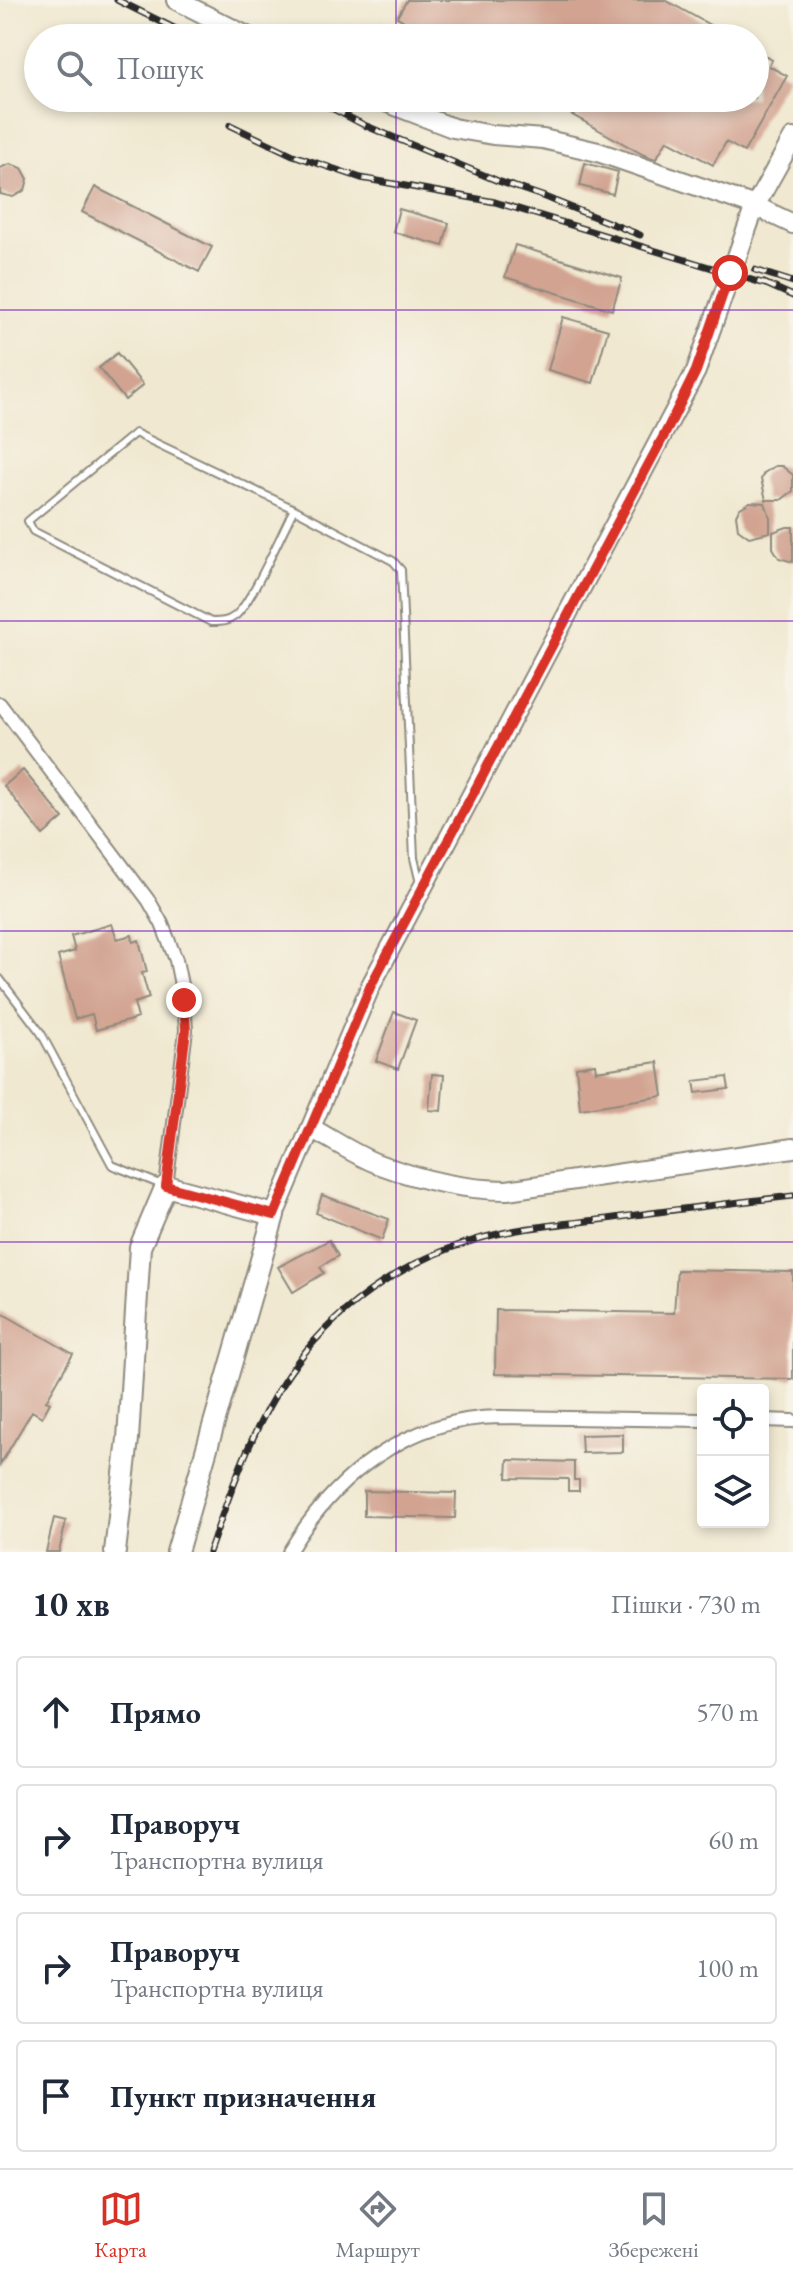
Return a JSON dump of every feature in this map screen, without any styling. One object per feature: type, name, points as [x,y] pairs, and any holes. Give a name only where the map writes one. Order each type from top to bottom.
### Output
[{"type":"main road","points":[[115,1552],[128,1439],[140,1247],[166,1186],[274,1215],[177,1552]]},
{"type":"street","points":[[176,0],[223,24]]},
{"type":"street","points":[[411,112],[453,128],[543,139],[598,152],[755,206],[793,224]]},
{"type":"street","points":[[274,1215],[371,985],[689,385],[755,206],[793,138]]},
{"type":"street","points":[[0,704],[149,901],[176,960],[186,1030],[166,1186]]},
{"type":"street","points":[[311,1128],[377,1163],[461,1187],[483,1190],[507,1190],[793,1148]]},
{"type":"street","points":[[289,1552],[312,1517],[349,1478],[394,1446],[444,1423],[500,1417],[697,1420]]},
{"type":"street","points":[[769,1420],[793,1421]]},
{"type":"lane","points":[[294,509],[247,601],[232,619],[222,623],[211,622],[33,531],[28,521],[135,433],[294,509],[381,553],[401,570],[414,858],[421,887]]},
{"type":"lane","points":[[0,979],[41,1033],[112,1165],[166,1186]]},
{"type":"building","points":[[407,0],[665,0],[708,24],[410,24],[397,17]]},
{"type":"building","points":[[769,66],[787,76],[769,108]]},
{"type":"building","points":[[567,112],[767,112],[744,152],[726,142],[713,165],[667,140],[656,159]]},
{"type":"building","points":[[585,163],[618,172],[613,194],[580,186]]},
{"type":"building","points":[[10,164],[22,168],[28,179],[25,190],[13,197],[0,194],[0,168]]},
{"type":"building","points":[[95,187],[212,247],[199,272],[82,212]]},
{"type":"building","points":[[399,209],[449,223],[443,246],[393,232]]},
{"type":"building","points":[[515,245],[622,278],[612,310],[505,277]]},
{"type":"building","points":[[563,317],[608,330],[593,383],[548,370]]},
{"type":"building","points":[[117,353],[143,385],[125,400],[99,368]]},
{"type":"building","points":[[775,466],[782,466],[793,475],[793,491],[781,500],[766,500],[761,479]]},
{"type":"building","points":[[750,502],[765,503],[770,517],[770,532],[749,537],[738,529],[736,515]]},
{"type":"building","points":[[793,527],[793,562],[779,558],[773,548],[773,532]]},
{"type":"building","points":[[23,770],[63,818],[43,835],[4,786]]},
{"type":"building","points":[[112,924],[117,939],[132,935],[133,942],[139,940],[147,972],[142,973],[149,998],[134,1003],[138,1018],[96,1030],[92,1014],[75,1019],[58,956],[75,951],[71,936]]},
{"type":"building","points":[[394,1012],[416,1020],[398,1069],[376,1061]]},
{"type":"building","points":[[658,1062],[663,1096],[580,1109],[576,1067],[595,1064],[596,1071]]},
{"type":"building","points":[[432,1074],[444,1075],[441,1111],[429,1110]]},
{"type":"building","points":[[727,1077],[729,1089],[696,1093],[694,1081]]},
{"type":"building","points":[[322,1195],[389,1219],[382,1240],[316,1213]]},
{"type":"building","points":[[329,1240],[338,1256],[320,1267],[324,1273],[293,1292],[278,1267]]},
{"type":"building","points":[[677,1270],[793,1272],[793,1379],[495,1374],[496,1310],[674,1313]]},
{"type":"building","points":[[0,1312],[73,1354],[46,1401],[50,1403],[42,1417],[32,1411],[0,1465]]},
{"type":"building","points":[[623,1434],[623,1452],[582,1453],[581,1435]]},
{"type":"building","points":[[508,1460],[574,1462],[574,1480],[579,1480],[579,1491],[568,1491],[568,1479],[507,1478]]},
{"type":"building","points":[[364,1491],[456,1493],[455,1518],[364,1516]]},
{"type":"building","points":[[54,1518],[66,1521],[59,1552],[46,1552]]},
{"type":"railway","points":[[117,0],[166,24]]},
{"type":"railway","points":[[339,112],[498,181],[640,235]]},
{"type":"railway","points":[[230,125],[293,155],[361,178],[495,202],[765,284]]},
{"type":"railway","points":[[755,270],[793,282]]},
{"type":"railway","points":[[764,283],[793,296]]},
{"type":"railway","points":[[209,1552],[253,1439],[288,1375],[325,1330],[370,1291],[394,1275],[447,1249],[507,1232],[793,1196]]},
{"type":"route","points":[[184,1000],[186,1030],[166,1186],[274,1215],[371,985],[668,428],[696,371],[730,273]]}]
